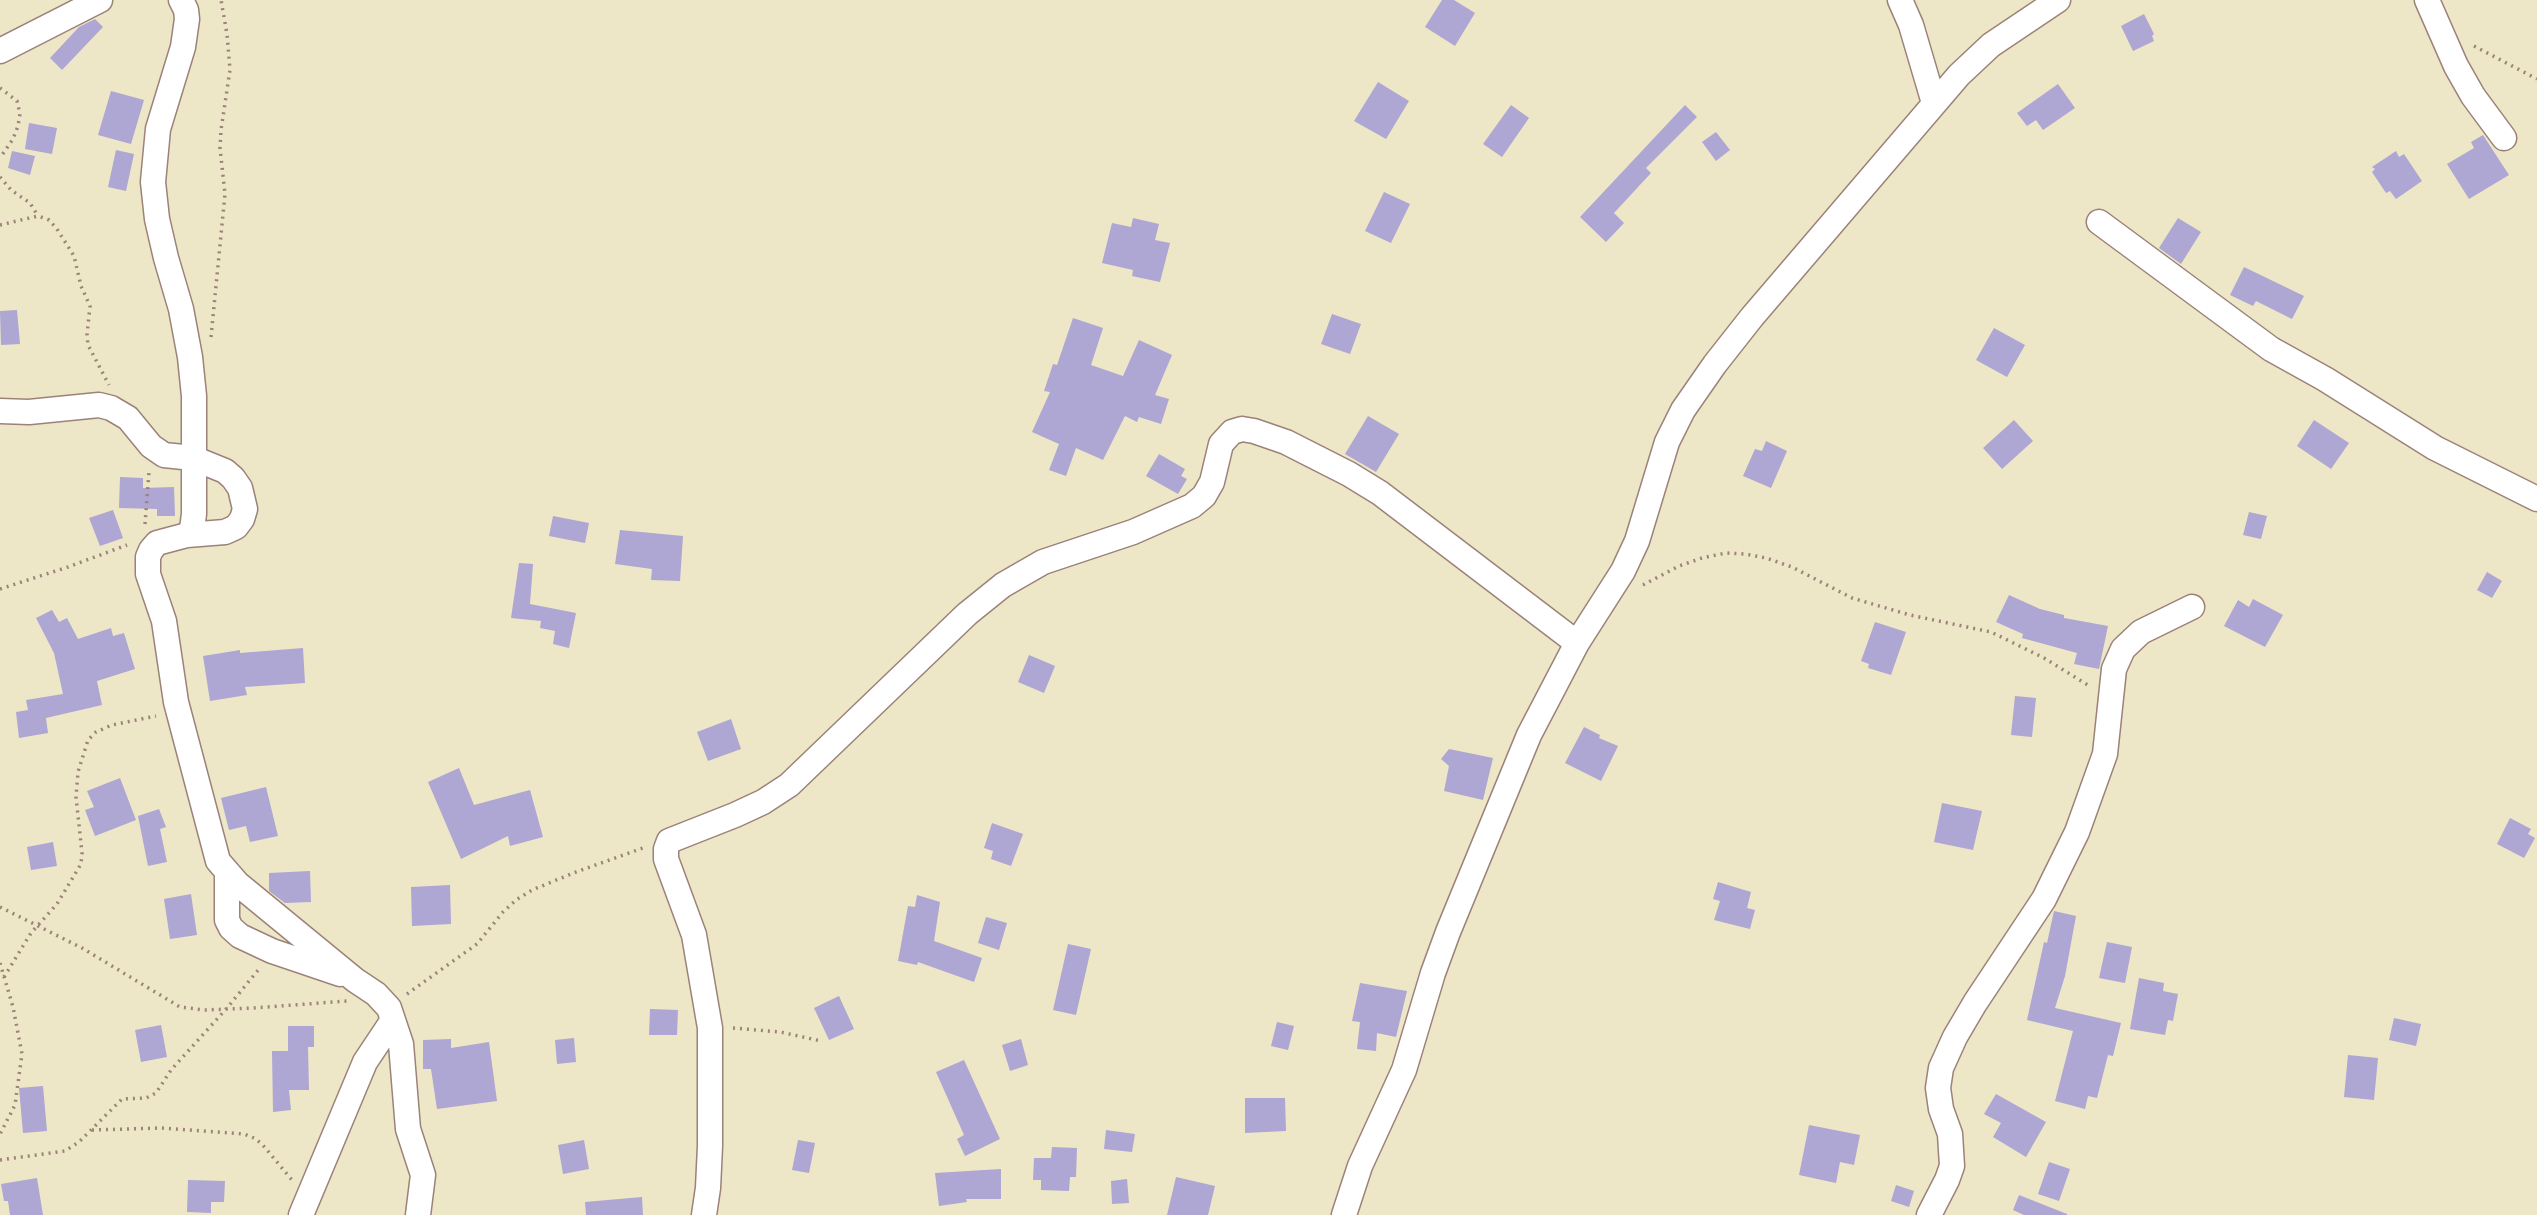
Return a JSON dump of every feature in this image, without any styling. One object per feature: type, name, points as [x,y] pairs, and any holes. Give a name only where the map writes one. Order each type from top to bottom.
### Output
[{"type":"street","points":[[0,51],[100,0]]},
{"type":"street","points":[[181,0],[187,19],[183,47],[158,129],[153,182],[157,219],[181,309],[194,396],[194,514],[192,529],[187,536]]},
{"type":"street","points":[[1900,0],[1911,25],[1934,103]]},
{"type":"street","points":[[1344,1215],[1360,1166],[1404,1070],[1448,932],[1529,735],[1577,643],[1623,571],[1637,541],[1667,442],[1683,410],[1752,317],[1934,103],[1991,45],[2058,0]]},
{"type":"street","points":[[2427,0],[2456,66],[2473,96],[2504,138]]},
{"type":"street","points":[[2099,222],[2271,349],[2325,379],[2435,448],[2537,499]]},
{"type":"street","points":[[0,411],[29,412],[99,405],[111,408],[128,418],[150,446],[164,455],[193,458],[214,465],[233,478],[240,488],[245,509],[242,519],[231,530],[157,543],[148,557],[148,574],[164,621],[176,702],[218,861],[227,874],[386,1007],[401,1044],[408,1129],[423,1175],[418,1215]]},
{"type":"street","points":[[704,1215],[710,1146],[710,1028],[694,935],[666,859],[669,841],[754,806],[789,785],[967,614],[1003,585],[1043,562],[1133,532],[1192,506],[1204,496],[1212,482],[1224,437],[1242,429],[1286,442],[1380,493],[1577,643]]},
{"type":"street","points":[[1929,1215],[1952,1166],[1950,1134],[1941,1109],[1938,1088],[1941,1068],[1955,1037],[2039,908],[2062,867],[2105,754],[2114,669],[2123,649],[2141,632],[2192,607]]},
{"type":"street","points":[[227,874],[227,913],[231,928],[240,936],[272,951],[355,980]]},
{"type":"street","points":[[304,1205],[386,1007]]},
{"type":"path","points":[[210,345],[225,194],[220,148],[221,130],[230,70],[221,0]]},
{"type":"path","points":[[2473,45],[2537,79]]},
{"type":"path","points":[[0,88],[17,101],[20,114],[13,139],[0,158]]},
{"type":"path","points":[[0,179],[30,203],[38,216]]},
{"type":"path","points":[[0,225],[38,216],[49,219],[57,229],[74,256],[81,286],[90,306],[88,345],[128,418]]},
{"type":"path","points":[[143,527],[146,521],[150,446]]},
{"type":"path","points":[[0,589],[101,556],[134,540]]},
{"type":"path","points":[[1635,590],[1660,575],[1702,558],[1726,553],[1766,558],[1792,567],[1861,601],[1910,615],[1991,632],[2044,658],[2111,698]]},
{"type":"path","points":[[4,977],[25,940],[57,904],[81,864],[76,797],[78,772],[88,740],[96,732],[112,725],[158,715],[176,702]]},
{"type":"path","points":[[0,907],[103,960],[180,1007],[191,1010],[338,1003],[386,1007],[477,944],[503,912],[532,890],[616,857],[669,841]]},
{"type":"path","points":[[0,1160],[65,1151],[79,1142],[122,1099],[146,1098],[156,1093],[188,1050],[227,1008],[272,951]]},
{"type":"path","points":[[0,962],[13,1007],[22,1054],[15,1105],[0,1133]]},
{"type":"path","points":[[710,1028],[757,1029],[821,1041]]},
{"type":"path","points":[[91,1130],[161,1128],[244,1134],[262,1144],[304,1205]]},
{"type":"building","points":[[1442,0],[1454,0],[1475,13],[1455,46],[1425,27]]},
{"type":"building","points":[[2144,14],[2154,34],[2154,41],[2133,51],[2121,26]]},
{"type":"building","points":[[95,19],[103,27],[62,70],[50,58],[79,27]]},
{"type":"building","points":[[1378,82],[1409,101],[1386,139],[1354,121]]},
{"type":"building","points":[[2058,84],[2075,108],[2043,130],[2036,120],[2027,126],[2017,113]]},
{"type":"building","points":[[111,91],[144,100],[131,144],[98,135]]},
{"type":"building","points":[[1511,105],[1529,118],[1502,157],[1483,144]]},
{"type":"building","points":[[1685,105],[1697,117],[1646,168],[1651,173],[1614,213],[1624,223],[1606,242],[1580,217]]},
{"type":"building","points":[[29,123],[57,128],[52,154],[25,149]]},
{"type":"building","points":[[1716,132],[1730,150],[1716,161],[1702,142]]},
{"type":"building","points":[[2483,135],[2509,175],[2469,199],[2447,164],[2474,148],[2471,142]]},
{"type":"building","points":[[116,150],[134,154],[126,191],[108,187]]},
{"type":"building","points":[[12,151],[35,156],[30,175],[8,168]]},
{"type":"building","points":[[2396,151],[2399,157],[2404,154],[2422,181],[2396,199],[2390,191],[2386,193],[2372,172],[2375,169],[2372,167]]},
{"type":"building","points":[[1384,192],[1410,204],[1391,243],[1365,231]]},
{"type":"building","points":[[1133,218],[1159,224],[1155,240],[1170,243],[1160,282],[1132,276],[1133,270],[1102,263],[1112,223],[1131,227]]},
{"type":"building","points":[[2178,218],[2201,232],[2181,264],[2159,248]]},
{"type":"building","points":[[2244,267],[2304,296],[2292,319],[2256,301],[2253,306],[2230,295]]},
{"type":"building","points":[[17,310],[20,344],[1,345],[0,311]]},
{"type":"building","points":[[1332,314],[1361,324],[1350,354],[1321,344]]},
{"type":"building","points":[[1073,318],[1103,328],[1091,365],[1123,376],[1139,340],[1172,355],[1155,395],[1169,399],[1161,424],[1139,417],[1137,422],[1125,416],[1103,460],[1076,448],[1066,476],[1049,470],[1059,444],[1032,432],[1050,392],[1044,391],[1053,364],[1057,365]]},
{"type":"building","points":[[1994,328],[2025,345],[2007,377],[1976,360]]},
{"type":"building","points":[[1368,416],[1399,434],[1376,472],[1345,454]]},
{"type":"building","points":[[2014,420],[2033,441],[2002,469],[1983,448]]},
{"type":"building","points":[[2314,420],[2349,443],[2331,469],[2297,446]]},
{"type":"building","points":[[1766,441],[1787,451],[1771,488],[1743,476],[1755,449],[1762,451]]},
{"type":"building","points":[[1159,454],[1185,469],[1181,476],[1187,479],[1178,494],[1146,476]]},
{"type":"building","points":[[120,477],[143,478],[143,488],[174,487],[175,516],[157,516],[157,509],[119,508]]},
{"type":"building","points":[[113,510],[123,538],[100,546],[89,518]]},
{"type":"building","points":[[2249,512],[2267,516],[2261,539],[2243,535]]},
{"type":"building","points":[[553,516],[589,523],[585,543],[549,536]]},
{"type":"building","points":[[620,530],[683,536],[680,581],[651,580],[652,569],[615,564]]},
{"type":"building","points":[[519,563],[533,564],[530,604],[576,613],[569,648],[553,644],[555,631],[540,628],[541,621],[511,618]]},
{"type":"building","points":[[2487,572],[2502,581],[2492,598],[2477,590]]},
{"type":"building","points":[[2009,595],[2040,609],[2064,615],[2064,618],[2108,626],[2099,669],[2074,664],[2077,653],[2022,638],[2023,634],[1996,622]]},
{"type":"building","points":[[2253,599],[2283,615],[2265,647],[2224,626],[2238,600],[2249,607]]},
{"type":"building","points":[[52,610],[59,622],[67,618],[78,639],[111,628],[113,636],[124,633],[135,669],[97,681],[102,705],[46,718],[48,733],[19,738],[16,712],[28,710],[26,700],[63,694],[54,653],[36,618]]},
{"type":"building","points":[[1875,622],[1906,632],[1891,675],[1868,668],[1869,664],[1861,661]]},
{"type":"building","points":[[303,648],[305,683],[245,687],[247,695],[210,701],[203,656],[240,650],[240,653]]},
{"type":"building","points":[[1029,655],[1055,666],[1044,693],[1018,682]]},
{"type":"building","points":[[2015,696],[2036,698],[2032,737],[2011,735]]},
{"type":"building","points":[[731,719],[741,749],[708,761],[697,732]]},
{"type":"building","points":[[1584,727],[1600,735],[1599,738],[1618,746],[1601,781],[1565,763]]},
{"type":"building","points":[[1449,749],[1493,758],[1483,800],[1444,791],[1449,766],[1441,759]]},
{"type":"building","points":[[459,768],[474,805],[530,790],[543,837],[510,846],[508,836],[461,859],[428,782]]},
{"type":"building","points":[[120,778],[136,820],[95,836],[85,810],[94,807],[87,791]]},
{"type":"building","points":[[266,787],[278,836],[250,842],[246,826],[229,830],[221,798]]},
{"type":"building","points":[[1942,803],[1982,811],[1973,850],[1934,842]]},
{"type":"building","points":[[159,809],[166,827],[160,829],[167,862],[148,866],[138,816]]},
{"type":"building","points":[[2510,818],[2531,829],[2528,834],[2535,838],[2524,858],[2497,844]]},
{"type":"building","points":[[992,823],[1023,834],[1011,866],[991,859],[993,851],[984,848]]},
{"type":"building","points":[[53,842],[57,866],[31,870],[27,847]]},
{"type":"building","points":[[310,871],[311,902],[285,903],[269,891],[269,873]]},
{"type":"building","points":[[1718,882],[1751,892],[1747,908],[1755,910],[1750,929],[1714,920],[1720,901],[1713,899]]},
{"type":"building","points":[[450,885],[451,924],[412,926],[411,887]]},
{"type":"building","points":[[191,894],[197,935],[170,939],[164,899]]},
{"type":"building","points":[[917,895],[940,902],[934,941],[982,958],[974,982],[918,962],[917,965],[898,961],[908,906],[915,907]]},
{"type":"building","points":[[2054,911],[2076,916],[2065,976],[2055,1008],[2121,1023],[2113,1056],[2108,1055],[2097,1098],[2088,1096],[2085,1109],[2055,1101],[2073,1031],[2027,1020],[2044,942],[2047,943]]},
{"type":"building","points":[[986,917],[1007,923],[999,950],[978,943]]},
{"type":"building","points":[[2107,942],[2132,947],[2125,983],[2099,978]]},
{"type":"building","points":[[1068,944],[1091,949],[1076,1015],[1053,1010]]},
{"type":"building","points":[[2139,978],[2164,983],[2163,991],[2178,994],[2173,1021],[2168,1020],[2165,1035],[2130,1029]]},
{"type":"building","points":[[1360,983],[1407,991],[1396,1037],[1377,1033],[1376,1051],[1357,1049],[1360,1022],[1352,1021]]},
{"type":"building","points":[[839,996],[854,1029],[829,1040],[814,1008]]},
{"type":"building","points":[[650,1009],[678,1010],[677,1035],[649,1035]]},
{"type":"building","points":[[2394,1018],[2421,1024],[2416,1046],[2389,1040]]},
{"type":"building","points":[[1277,1022],[1294,1026],[1288,1050],[1271,1046]]},
{"type":"building","points":[[161,1025],[167,1057],[141,1062],[135,1030]]},
{"type":"building","points":[[288,1026],[314,1026],[314,1047],[308,1047],[309,1090],[289,1090],[291,1110],[273,1112],[272,1051],[288,1051]]},
{"type":"building","points":[[574,1038],[576,1062],[557,1064],[555,1040]]},
{"type":"building","points":[[451,1039],[451,1048],[489,1042],[497,1101],[437,1109],[431,1069],[423,1069],[423,1040]]},
{"type":"building","points":[[1021,1039],[1028,1065],[1010,1071],[1002,1045]]},
{"type":"building","points":[[2348,1055],[2378,1058],[2374,1100],[2344,1097]]},
{"type":"building","points":[[964,1060],[1000,1139],[965,1156],[957,1139],[964,1135],[936,1072]]},
{"type":"building","points":[[43,1086],[47,1131],[23,1133],[19,1088]]},
{"type":"building","points":[[1996,1094],[2046,1122],[2026,1157],[1993,1137],[2001,1123],[1984,1114]]},
{"type":"building","points":[[1245,1098],[1285,1098],[1286,1131],[1245,1133]]},
{"type":"building","points":[[1809,1125],[1860,1135],[1854,1165],[1840,1162],[1836,1183],[1799,1175]]},
{"type":"building","points":[[1106,1130],[1135,1134],[1132,1152],[1104,1149]]},
{"type":"building","points":[[584,1140],[589,1169],[563,1174],[558,1145]]},
{"type":"building","points":[[798,1140],[815,1143],[809,1173],[792,1170]]},
{"type":"building","points":[[1052,1147],[1077,1148],[1076,1177],[1070,1177],[1069,1191],[1041,1190],[1041,1180],[1033,1180],[1034,1158],[1051,1158]]},
{"type":"building","points":[[2049,1162],[2070,1169],[2059,1201],[2038,1194]]},
{"type":"building","points":[[1001,1169],[1001,1199],[966,1199],[967,1202],[939,1206],[935,1173]]},
{"type":"building","points":[[1176,1177],[1215,1186],[1208,1215],[1167,1215]]},
{"type":"building","points":[[37,1178],[43,1215],[10,1215],[1,1184]]},
{"type":"building","points":[[1127,1179],[1129,1203],[1112,1204],[1111,1181]]},
{"type":"building","points":[[188,1180],[225,1181],[224,1202],[211,1202],[211,1213],[187,1212]]},
{"type":"building","points":[[1896,1185],[1914,1191],[1909,1207],[1891,1201]]},
{"type":"building","points":[[2019,1195],[2067,1215],[2024,1215],[2013,1210]]},
{"type":"building","points":[[642,1197],[643,1215],[586,1215],[585,1202]]}]
